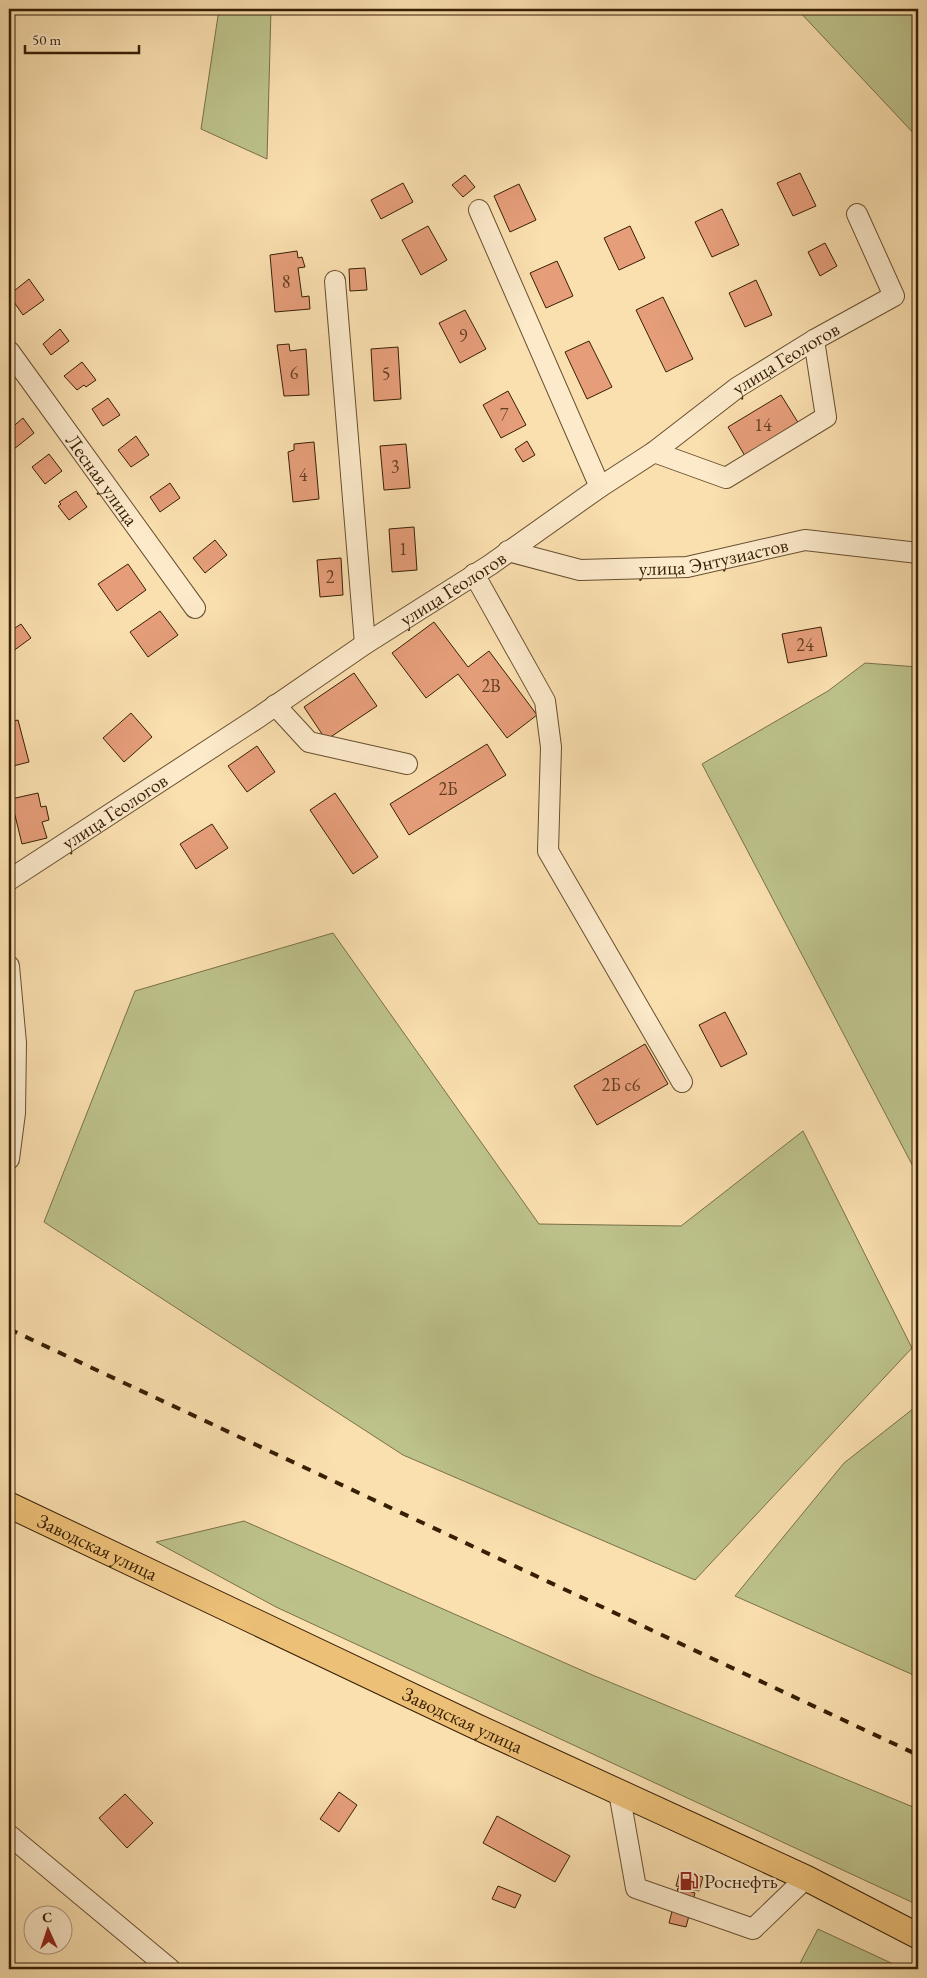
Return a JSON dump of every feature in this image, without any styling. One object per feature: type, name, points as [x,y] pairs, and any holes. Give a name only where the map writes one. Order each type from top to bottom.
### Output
[{"type":"main road","name":"Заводская улица","points":[[9,1505],[476,1726],[806,1878],[918,1936]]},
{"type":"street","points":[[479,210],[600,487]]},
{"type":"street","name":"улица Геологов","points":[[9,880],[474,574],[654,452],[738,387],[814,340],[894,296],[857,214]]},
{"type":"street","points":[[335,281],[365,644]]},
{"type":"street","points":[[654,452],[726,478],[826,417],[814,340]]},
{"type":"street","name":"Лесная улица","points":[[9,350],[195,608]]},
{"type":"street","name":"улица Энтузиастов","points":[[508,551],[580,570],[687,567],[804,540],[918,553]]},
{"type":"street","points":[[474,574],[545,701],[551,747],[548,851],[682,1082]]},
{"type":"street","points":[[275,705],[309,742],[407,764]]},
{"type":"street","points":[[9,966],[16,1043],[15,1113],[9,1159]]},
{"type":"street","points":[[619,1792],[636,1888],[753,1928],[806,1878]]},
{"type":"street","points":[[9,1835],[170,1969]]},
{"type":"green space","points":[[219,9],[271,9],[267,159],[201,129]]},
{"type":"green space","points":[[797,9],[918,9],[918,138]]},
{"type":"green space","points":[[865,663],[918,667],[918,1176],[702,764],[828,691]]},
{"type":"green space","points":[[333,933],[539,1224],[681,1226],[803,1131],[912,1348],[695,1580],[403,1455],[44,1222],[135,991]]},
{"type":"green space","points":[[918,1405],[918,1677],[735,1596],[844,1463]]},
{"type":"green space","points":[[244,1521],[590,1674],[918,1809],[918,1905],[276,1607],[156,1542]]},
{"type":"green space","points":[[818,1929],[904,1969],[797,1969]]},
{"type":"building","points":[[800,173],[816,206],[793,216],[777,183]]},
{"type":"building","points":[[465,175],[475,187],[463,197],[452,185]]},
{"type":"building","points":[[403,183],[413,202],[381,219],[371,200]]},
{"type":"building","points":[[519,184],[536,220],[510,232],[494,196]]},
{"type":"building","points":[[722,209],[739,245],[712,257],[695,222]]},
{"type":"building","points":[[428,226],[447,260],[421,275],[402,240]]},
{"type":"building","points":[[630,226],[645,258],[619,270],[604,238]]},
{"type":"building","points":[[825,243],[837,266],[820,276],[808,252]]},
{"type":"building","points":[[297,251],[298,258],[302,257],[305,267],[298,268],[302,297],[309,296],[310,309],[275,312],[270,255]]},
{"type":"building","points":[[557,261],[573,296],[546,308],[530,273]]},
{"type":"building","points":[[365,268],[367,290],[350,291],[349,269]]},
{"type":"building","points":[[29,279],[44,300],[23,315],[9,295]]},
{"type":"building","points":[[756,280],[772,315],[745,327],[729,293]]},
{"type":"building","points":[[663,297],[693,359],[666,372],[636,310]]},
{"type":"building","points":[[465,310],[486,349],[460,363],[439,323]]},
{"type":"building","points":[[60,329],[69,341],[51,355],[43,344]]},
{"type":"building","points":[[589,341],[612,387],[587,399],[565,352]]},
{"type":"building","points":[[289,344],[290,351],[306,349],[309,395],[284,396],[277,345]]},
{"type":"building","points":[[398,347],[401,399],[374,401],[371,349]]},
{"type":"building","points":[[82,362],[96,380],[86,387],[84,385],[77,390],[64,376]]},
{"type":"building","points":[[508,391],[526,425],[501,438],[483,405]]},
{"type":"building","points":[[781,395],[799,424],[745,456],[728,427]]},
{"type":"building","points":[[108,398],[120,415],[103,426],[92,409]]},
{"type":"building","points":[[23,418],[34,433],[14,449],[9,443],[9,430]]},
{"type":"building","points":[[136,436],[149,455],[131,467],[118,450]]},
{"type":"building","points":[[527,441],[535,455],[523,462],[515,449]]},
{"type":"building","points":[[314,442],[319,499],[293,502],[288,452],[294,450],[294,444]]},
{"type":"building","points":[[406,444],[410,488],[384,490],[380,446]]},
{"type":"building","points":[[49,454],[62,471],[45,484],[32,467]]},
{"type":"building","points":[[170,483],[180,498],[160,512],[150,497]]},
{"type":"building","points":[[913,489],[918,489],[918,522],[916,522]]},
{"type":"building","points":[[76,491],[87,507],[69,520],[58,506],[61,504],[59,502]]},
{"type":"building","points":[[414,527],[417,570],[392,572],[389,529]]},
{"type":"building","points":[[215,540],[227,555],[205,573],[193,558]]},
{"type":"building","points":[[341,558],[343,595],[320,597],[317,560]]},
{"type":"building","points":[[128,564],[146,590],[117,611],[98,584]]},
{"type":"building","points":[[160,611],[178,635],[148,657],[130,632]]},
{"type":"building","points":[[434,622],[468,667],[489,651],[537,715],[507,738],[458,674],[426,698],[392,653]]},
{"type":"building","points":[[12,624],[15,628],[21,624],[31,638],[9,654],[9,626]]},
{"type":"building","points":[[821,627],[827,656],[788,663],[782,634]]},
{"type":"building","points":[[354,673],[377,706],[326,740],[304,707]]},
{"type":"building","points":[[131,713],[152,737],[124,762],[103,738]]},
{"type":"building","points":[[18,720],[29,762],[9,767],[9,722]]},
{"type":"building","points":[[487,744],[506,775],[409,835],[390,804]]},
{"type":"building","points":[[257,746],[275,772],[247,792],[228,766]]},
{"type":"building","points":[[38,793],[41,807],[46,806],[49,820],[42,822],[47,838],[22,844],[11,799]]},
{"type":"building","points":[[335,793],[378,857],[353,874],[310,810]]},
{"type":"building","points":[[212,824],[228,848],[196,869],[180,844]]},
{"type":"building","points":[[725,1012],[747,1054],[721,1067],[699,1025]]},
{"type":"building","points":[[645,1044],[668,1084],[597,1125],[574,1086]]},
{"type":"building","points":[[339,1792],[357,1805],[339,1832],[320,1819]]},
{"type":"building","points":[[125,1794],[153,1823],[127,1848],[99,1818]]},
{"type":"building","points":[[497,1816],[570,1856],[555,1882],[483,1843]]},
{"type":"building","name":"Роснефть","points":[[680,1871],[703,1877],[699,1891],[676,1886]]},
{"type":"building","points":[[498,1886],[521,1895],[515,1908],[492,1899]]},
{"type":"building","points":[[678,1888],[695,1893],[686,1927],[669,1923]]},
{"type":"railway","points":[[9,1329],[918,1755]]},
{"type":"place","name":"Роснефть","points":[[689,1881]]}]
